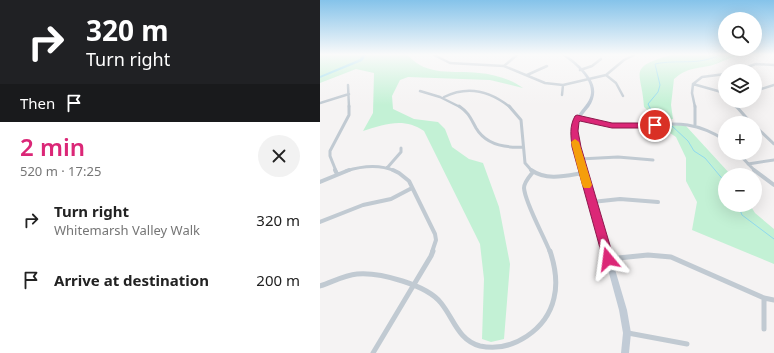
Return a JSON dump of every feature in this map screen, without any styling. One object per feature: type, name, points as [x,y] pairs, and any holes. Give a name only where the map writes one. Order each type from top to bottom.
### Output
[{"type":"street","points":[[518,71],[545,83],[563,85],[589,80],[606,75],[610,71]]},
{"type":"street","points":[[527,75],[535,71]]},
{"type":"street","points":[[581,71],[589,80],[593,89],[593,96],[591,101],[577,118],[574,131],[583,173],[623,310],[627,333],[625,353]]},
{"type":"street","points":[[606,75],[616,83],[623,96]]},
{"type":"street","points":[[695,125],[696,110],[692,93],[693,84],[702,78],[718,75]]},
{"type":"street","points":[[693,84],[718,91]]},
{"type":"street","points":[[337,174],[330,156],[330,151],[348,119],[350,112],[348,85]]},
{"type":"street","points":[[562,95],[563,85]]},
{"type":"street","points":[[762,89],[774,85]]},
{"type":"street","points":[[444,97],[454,92],[470,90],[484,92],[498,98],[512,109],[519,117],[525,163],[528,169],[548,177],[583,173]]},
{"type":"street","points":[[420,91],[444,97],[470,115],[478,131],[493,143],[504,148],[523,147]]},
{"type":"street","points":[[320,102],[349,94]]},
{"type":"street","points":[[737,108],[744,116]]},
{"type":"street","points":[[577,118],[618,126],[642,126],[680,122],[695,125],[718,136]]},
{"type":"street","points":[[762,133],[774,144]]},
{"type":"street","points":[[387,168],[401,152],[401,148]]},
{"type":"street","points":[[580,159],[618,157],[653,160]]},
{"type":"street","points":[[744,160],[758,174],[774,185]]},
{"type":"street","points":[[748,164],[774,160]]},
{"type":"street","points":[[320,182],[348,170],[370,166],[387,168],[405,177],[435,234],[436,240],[431,256],[373,353]]},
{"type":"street","points":[[320,286],[358,274],[372,274],[424,288],[435,295],[443,304],[460,334],[469,341],[482,347],[494,348],[508,346],[522,340],[533,333],[544,321],[551,308],[557,289],[555,268],[543,231],[524,188],[525,182],[533,172]]},
{"type":"street","points":[[320,222],[363,205],[391,199],[412,188]]},
{"type":"street","points":[[592,202],[620,199],[658,202]]},
{"type":"street","points":[[608,259],[659,255],[671,258],[764,298],[774,300]]},
{"type":"street","points":[[764,298],[764,329]]},
{"type":"street","points":[[627,333],[687,344]]},
{"type":"green space","points":[[320,71],[350,71],[320,83]]},
{"type":"green space","points":[[367,71],[455,71],[490,74],[523,88],[490,80],[408,77],[400,80],[392,96],[393,109],[414,119],[438,122],[445,129],[452,147],[469,159],[483,163],[499,207],[510,264],[504,339],[491,342],[482,339],[484,279],[480,244],[424,131],[409,124],[394,123],[363,131],[373,113],[374,73]]},
{"type":"green space","points":[[640,71],[685,71],[674,79],[671,105],[673,119],[658,120],[644,107]]},
{"type":"green space","points":[[680,124],[686,126],[725,168],[718,168],[718,212],[754,212],[774,229],[774,264],[692,230],[697,202],[686,181],[686,158],[676,137],[661,127]]},
{"type":"waterway","points":[[320,77],[333,71]]},
{"type":"waterway","points":[[657,71],[660,85],[658,92],[648,104],[650,108],[662,118]]},
{"type":"waterway","points":[[672,126],[688,141],[694,151],[705,158],[718,174]]},
{"type":"waterway","points":[[741,212],[742,215],[774,239]]},
{"type":"slow traffic","points":[[575,142],[587,185]]},
{"type":"route","points":[[608,259],[574,137],[575,122],[577,118],[612,126],[655,125]]}]
